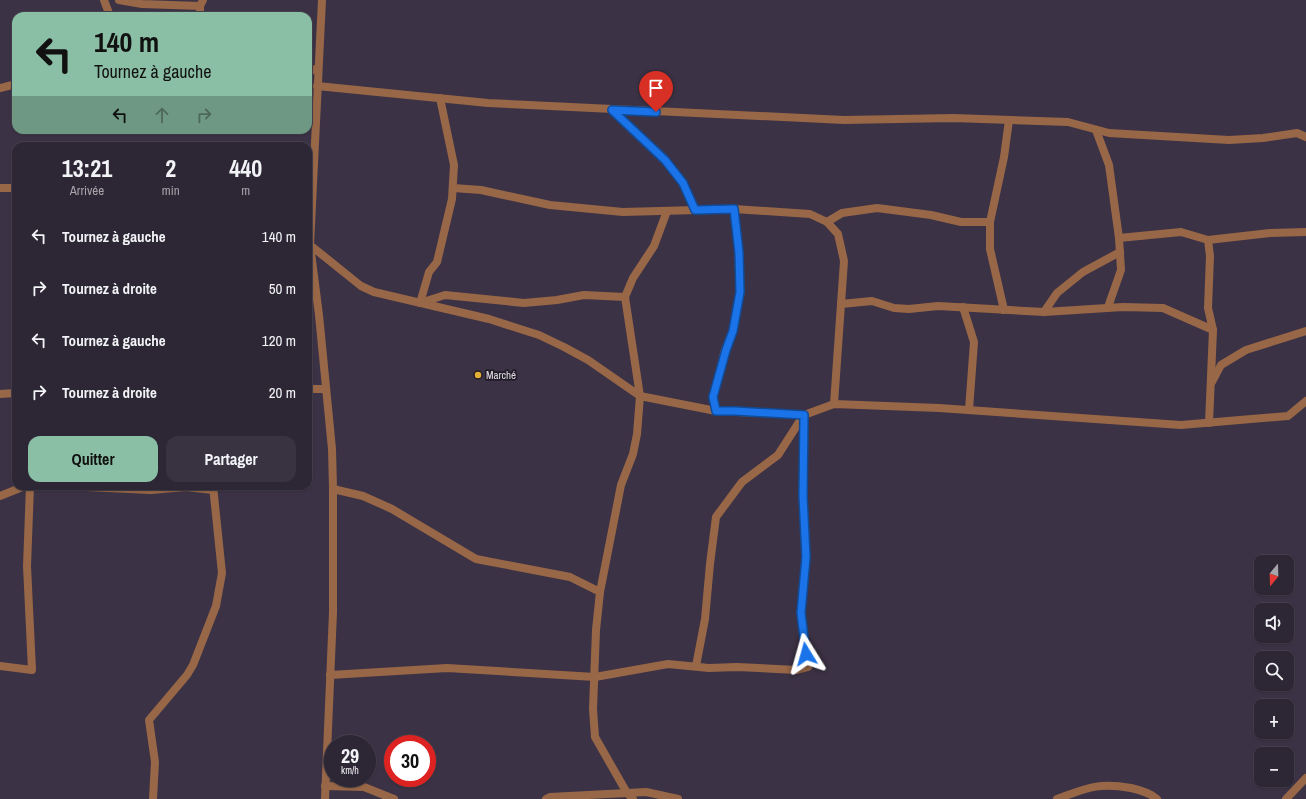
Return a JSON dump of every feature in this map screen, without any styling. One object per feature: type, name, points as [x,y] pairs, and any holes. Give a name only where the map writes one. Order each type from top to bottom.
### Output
[{"type":"street","points":[[104,0],[108,12]]},
{"type":"street","points":[[118,0],[142,4],[202,3]]},
{"type":"street","points":[[312,157],[322,0]]},
{"type":"street","points":[[312,70],[318,68]]},
{"type":"street","points":[[0,88],[12,85]]},
{"type":"street","points":[[317,86],[488,104],[844,120],[953,118],[1068,122],[1109,133],[1229,140],[1263,138],[1297,133],[1306,137]]},
{"type":"street","points":[[420,303],[429,272],[437,262],[452,199],[454,165],[440,98]]},
{"type":"street","points":[[612,110],[665,160],[683,183],[695,210]]},
{"type":"street","points":[[1004,310],[990,249],[990,222],[1004,157],[1009,120]]},
{"type":"street","points":[[1096,130],[1109,166],[1120,238],[1121,270],[1108,307]]},
{"type":"street","points":[[0,188],[12,188]]},
{"type":"street","points":[[453,188],[481,190],[550,205],[623,212],[734,209],[810,214],[827,222],[838,234],[844,261],[834,404]]},
{"type":"street","points":[[827,222],[842,213],[877,208],[930,215],[961,222],[990,222]]},
{"type":"street","points":[[716,411],[713,397],[733,331],[740,292],[739,253],[734,209]]},
{"type":"street","points":[[630,796],[594,737],[593,709],[596,630],[600,592],[621,485],[633,454],[637,434],[640,396],[625,297],[633,278],[654,246],[667,211]]},
{"type":"street","points":[[1120,238],[1181,232],[1208,240],[1270,233],[1306,232]]},
{"type":"street","points":[[1208,240],[1210,256],[1208,308],[1213,330],[1209,423]]},
{"type":"street","points":[[312,247],[361,286],[374,292],[489,319],[539,336],[588,360],[640,396],[716,411],[804,415],[834,404],[969,410],[1182,425],[1288,416],[1306,401]]},
{"type":"street","points":[[1044,312],[1058,293],[1078,277],[1120,252]]},
{"type":"street","points":[[312,261],[332,448],[333,612],[327,735]]},
{"type":"street","points":[[420,303],[445,295],[524,303],[557,300],[584,295],[625,297]]},
{"type":"street","points":[[841,304],[872,301],[894,308],[908,309],[938,306],[1044,312],[1108,307],[1163,308],[1213,330]]},
{"type":"street","points":[[963,307],[974,342],[969,410]]},
{"type":"street","points":[[1211,383],[1221,365],[1246,350],[1306,331]]},
{"type":"street","points":[[312,389],[326,389]]},
{"type":"street","points":[[0,394],[12,394]]},
{"type":"street","points":[[696,666],[705,619],[716,517],[742,482],[778,455],[804,415]]},
{"type":"street","points":[[330,675],[447,668],[594,677],[668,664],[709,668],[737,667],[797,670],[808,667],[801,613],[806,557],[803,496],[804,415]]},
{"type":"street","points":[[333,488],[364,496],[392,510],[476,559],[570,577],[600,592]]},
{"type":"street","points":[[0,496],[15,490]]},
{"type":"street","points":[[0,666],[32,670],[27,566],[30,490]]},
{"type":"street","points":[[153,799],[156,762],[149,720],[188,675],[209,627],[219,593],[222,572],[213,490]]},
{"type":"street","points":[[1286,799],[1306,778]]},
{"type":"street","points":[[1057,799],[1083,789],[1101,785],[1135,789],[1145,792],[1157,799]]},
{"type":"street","points":[[325,787],[325,799]]},
{"type":"street","points":[[364,787],[394,799]]},
{"type":"street","points":[[546,799],[550,797],[630,796],[646,792],[678,799]]},
{"type":"place","name":"Marché","points":[[478,375]]},
{"type":"route","points":[[656,112],[612,110],[665,160],[683,183],[695,210],[734,209],[739,253],[740,292],[733,331],[713,397],[716,411],[804,415],[803,496],[806,529],[806,557],[801,613],[806,654]]}]
